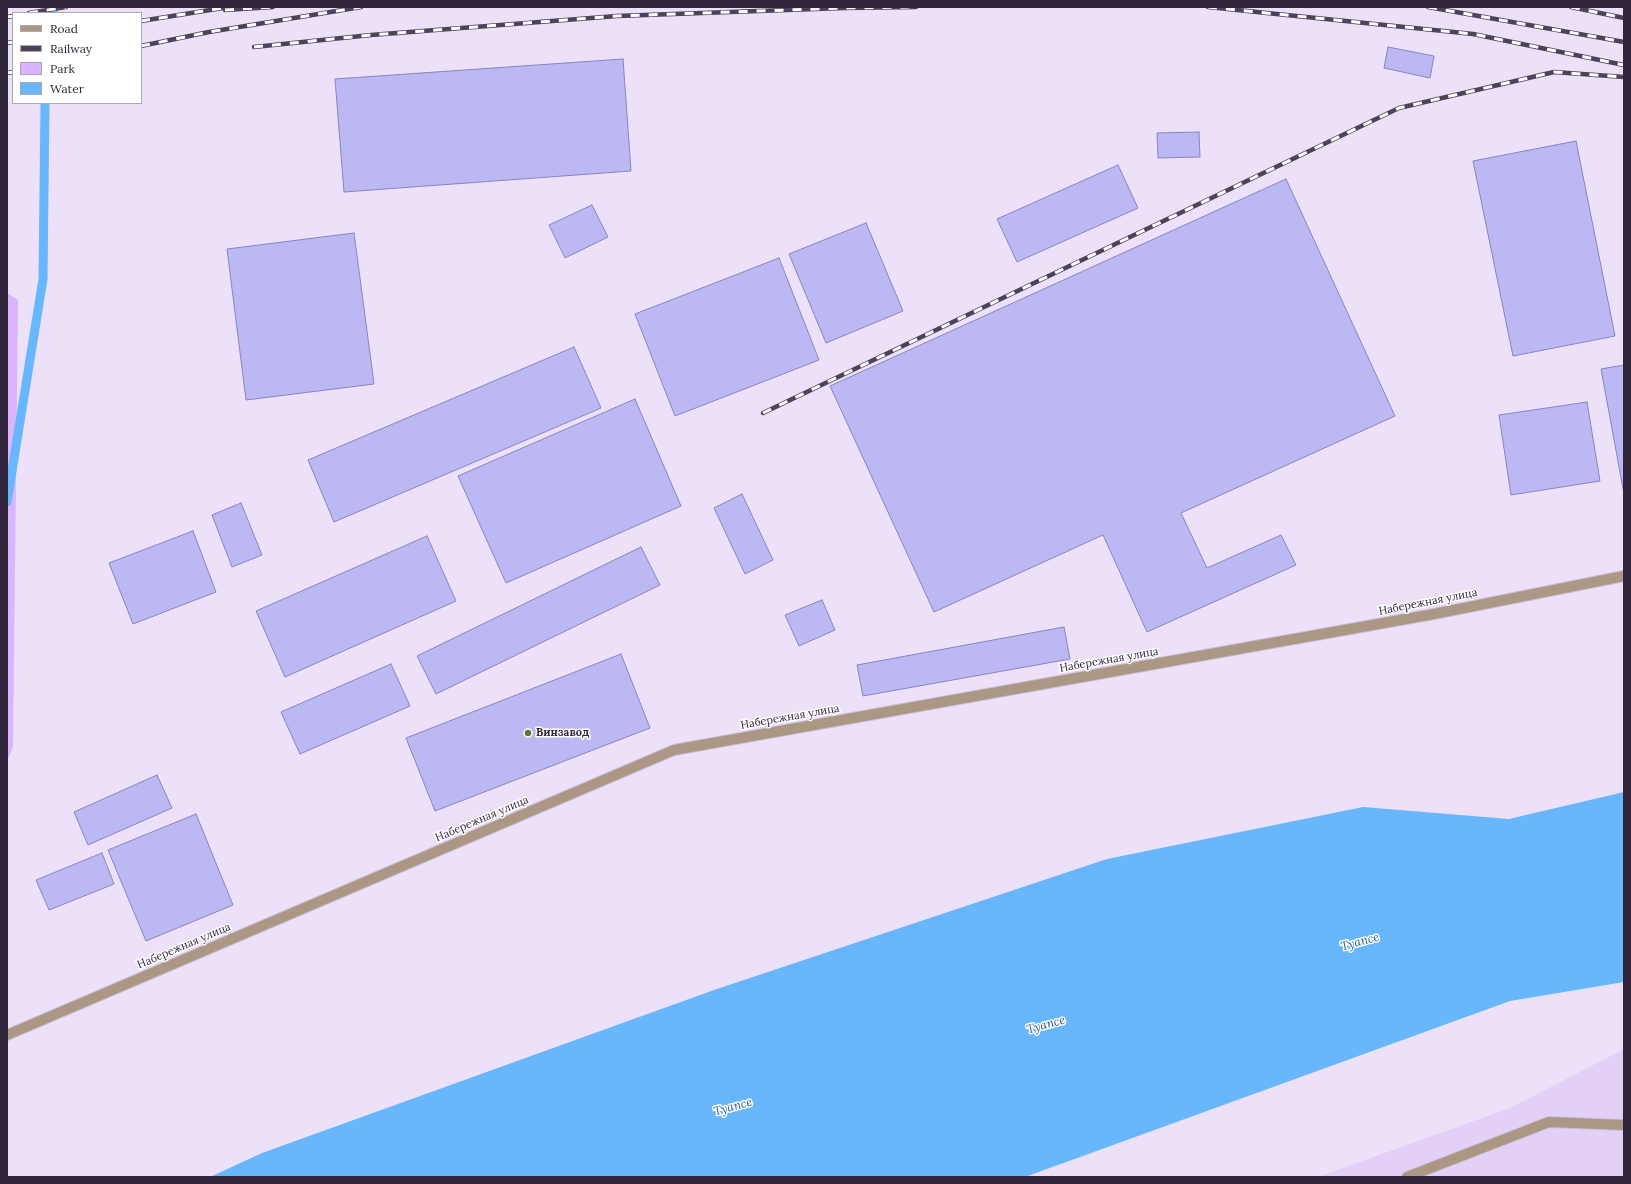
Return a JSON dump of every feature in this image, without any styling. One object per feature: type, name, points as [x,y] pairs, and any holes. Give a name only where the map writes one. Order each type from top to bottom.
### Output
[{"type":"street","name":"Набережная улица","points":[[7,1035],[674,750],[1434,614],[1624,576]]},
{"type":"street","points":[[1407,1177],[1549,1122],[1624,1125]]},
{"type":"shaded area","points":[[1624,1049],[1624,1177],[1318,1177],[1510,1108]]},
{"type":"green space","points":[[7,293],[18,300],[13,747],[7,761]]},
{"type":"water","name":"Туапсе","points":[[1624,792],[1624,982],[1510,1001],[1025,1177],[210,1177],[262,1153],[714,990],[1107,859],[1363,807],[1509,819]]},
{"type":"building","points":[[1388,47],[1434,56],[1430,78],[1384,68]]},
{"type":"building","points":[[623,59],[631,171],[344,192],[335,79]]},
{"type":"building","points":[[1199,132],[1200,157],[1158,158],[1157,133]]},
{"type":"building","points":[[1576,141],[1615,336],[1513,356],[1473,161]]},
{"type":"building","points":[[1118,165],[1138,208],[1017,262],[997,219]]},
{"type":"building","points":[[1286,179],[1395,416],[1181,513],[1207,568],[1281,535],[1296,565],[1147,632],[1103,535],[934,612],[830,386]]},
{"type":"building","points":[[592,205],[608,237],[565,258],[549,225]]},
{"type":"building","points":[[866,223],[903,311],[826,343],[789,254]]},
{"type":"building","points":[[354,233],[374,384],[246,400],[227,249]]},
{"type":"building","points":[[779,258],[819,360],[675,416],[635,314]]},
{"type":"building","points":[[574,347],[601,408],[334,522],[308,460]]},
{"type":"building","points":[[1624,365],[1624,494],[1601,369]]},
{"type":"building","points":[[635,399],[681,506],[506,583],[458,476]]},
{"type":"building","points":[[1587,402],[1600,481],[1511,495],[1499,415]]},
{"type":"building","points":[[742,494],[773,560],[745,574],[714,508]]},
{"type":"building","points":[[241,503],[262,555],[232,567],[212,515]]},
{"type":"building","points":[[193,531],[216,592],[133,624],[109,563]]},
{"type":"building","points":[[427,536],[456,601],[285,677],[256,611]]},
{"type":"building","points":[[641,547],[660,585],[436,694],[417,656]]},
{"type":"building","points":[[822,600],[835,630],[799,646],[785,615]]},
{"type":"building","points":[[1064,627],[1070,659],[863,696],[857,665]]},
{"type":"building","name":"Винзавод","points":[[621,654],[650,728],[435,811],[406,738]]},
{"type":"building","points":[[391,664],[410,706],[300,754],[281,712]]},
{"type":"building","points":[[157,775],[172,808],[88,845],[74,812]]},
{"type":"building","points":[[196,814],[233,905],[146,941],[108,850]]},
{"type":"building","points":[[102,853],[114,884],[49,910],[36,880]]},
{"type":"waterway","points":[[53,7],[53,12]]},
{"type":"waterway","points":[[7,502],[43,279],[45,104]]},
{"type":"railway","points":[[35,12],[66,7]]},
{"type":"railway","points":[[142,21],[229,7]]},
{"type":"railway","points":[[225,10],[273,7]]},
{"type":"railway","points":[[142,46],[209,32],[361,7]]},
{"type":"railway","points":[[254,47],[371,35],[617,16],[916,7]]},
{"type":"railway","points":[[1208,7],[1473,34],[1624,65]]},
{"type":"railway","points":[[1428,7],[1624,42]]},
{"type":"railway","points":[[1571,7],[1624,18]]},
{"type":"railway","points":[[7,17],[12,16]]},
{"type":"railway","points":[[7,43],[12,42]]},
{"type":"railway","points":[[7,73],[12,72]]},
{"type":"railway","points":[[763,413],[1399,108],[1554,72],[1624,77]]},
{"type":"place","name":"Винзавод","points":[[528,733]]}]
